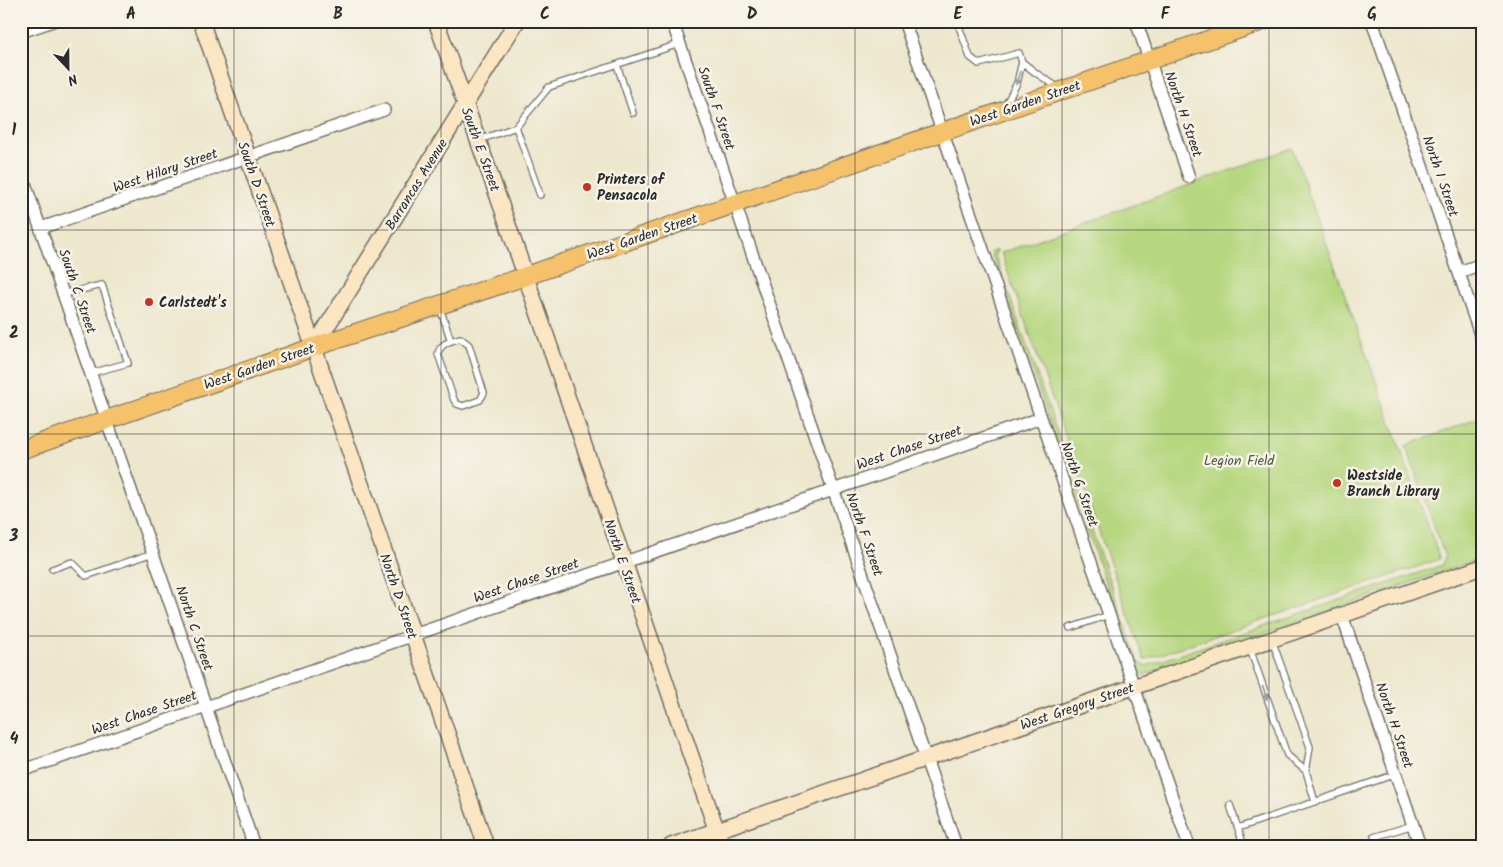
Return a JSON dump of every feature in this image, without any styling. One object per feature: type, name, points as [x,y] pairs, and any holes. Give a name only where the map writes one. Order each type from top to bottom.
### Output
[{"type":"main road","name":"West Garden Street","points":[[21,450],[314,347],[526,276],[1263,21]]},
{"type":"street","points":[[21,32],[53,21]]},
{"type":"street","name":"South D Street","points":[[201,21],[314,347]]},
{"type":"street","name":"South E Street","points":[[436,21],[526,276]]},
{"type":"street","name":"Barrancas Avenue","points":[[314,347],[517,21]]},
{"type":"street","name":"South F Street","points":[[672,21],[734,204]]},
{"type":"street","name":"North G Street","points":[[904,21],[1189,846]]},
{"type":"street","name":"North H Street","points":[[1136,21],[1190,176]]},
{"type":"street","name":"North I Street","points":[[1372,21],[1482,340]]},
{"type":"street","name":"West Hilary Street","points":[[41,228],[384,110]]},
{"type":"street","name":"South C Street","points":[[21,172],[107,420]]},
{"type":"street","name":"North F Street","points":[[734,204],[956,846]]},
{"type":"street","points":[[1459,272],[1482,264]]},
{"type":"street","name":"North E Street","points":[[526,276],[722,846]]},
{"type":"street","name":"North D Street","points":[[314,347],[486,846]]},
{"type":"street","name":"West Chase Street","points":[[21,771],[1041,418]]},
{"type":"street","name":"North C Street","points":[[107,420],[254,846]]},
{"type":"street","name":"West Gregory Street","points":[[672,846],[1482,567]]},
{"type":"street","name":"North H Street","points":[[1342,615],[1420,846]]},
{"type":"lane","points":[[957,21],[970,57],[979,64],[1019,53],[1022,62],[1017,84],[1003,111]]},
{"type":"lane","points":[[478,140],[516,127],[549,87],[679,44]]},
{"type":"lane","points":[[1022,62],[1063,90]]},
{"type":"lane","points":[[617,64],[633,113]]},
{"type":"lane","points":[[516,127],[540,194]]},
{"type":"lane","points":[[63,294],[102,285],[128,363],[91,373]]},
{"type":"lane","points":[[439,305],[451,341]]},
{"type":"lane","points":[[460,338],[469,345],[484,392],[480,400],[463,406],[457,404],[454,400],[438,354],[442,344],[451,341],[460,338]]},
{"type":"lane","points":[[52,570],[72,562],[86,576],[153,553]]},
{"type":"lane","points":[[1070,628],[1109,615]]},
{"type":"lane","points":[[1272,639],[1310,748],[1306,771],[1315,802]]},
{"type":"lane","points":[[1249,647],[1287,755],[1306,771]]},
{"type":"lane","points":[[1238,828],[1396,774]]},
{"type":"lane","points":[[1230,804],[1244,846]]},
{"type":"lane","points":[[1374,837],[1413,825]]},
{"type":"green space","name":"Legion Field","points":[[1292,148],[1440,559],[1144,660],[1001,253]]},
{"type":"green space","points":[[997,250],[995,255],[1138,662],[1146,666],[1442,565],[1445,557],[1406,446],[1482,417],[1482,558],[1138,677],[991,252]]},
{"type":"place","name":"Printers of Pensacola","points":[[587,187]]},
{"type":"place","name":"Carlstedt's","points":[[149,302]]},
{"type":"place","name":"Westside Branch Library","points":[[1337,483]]}]
